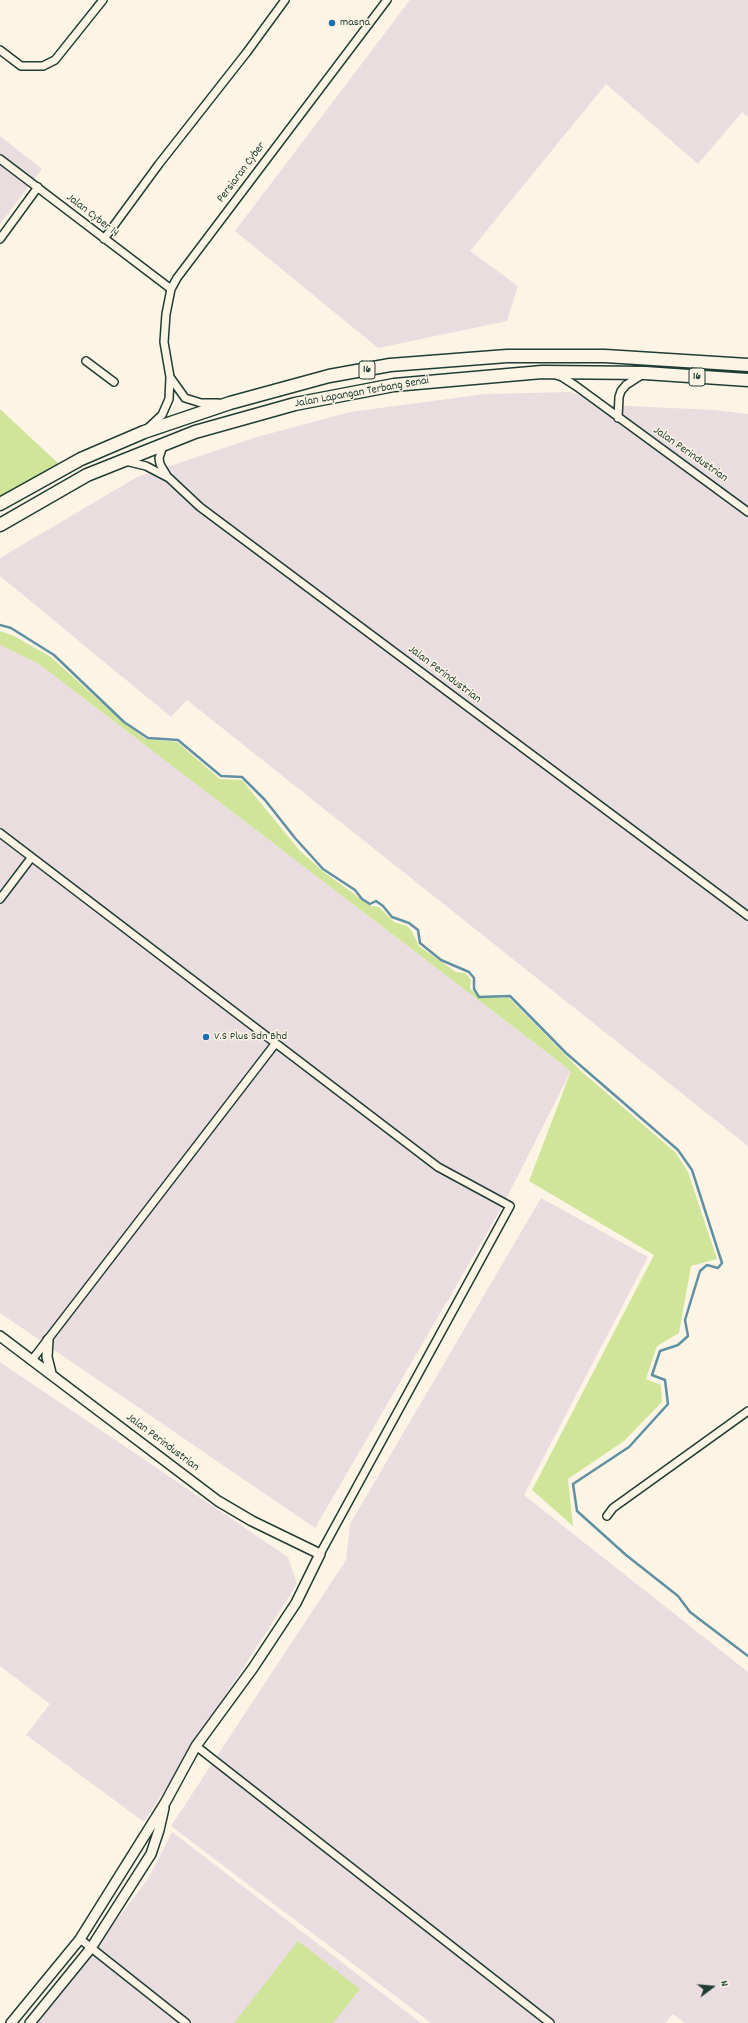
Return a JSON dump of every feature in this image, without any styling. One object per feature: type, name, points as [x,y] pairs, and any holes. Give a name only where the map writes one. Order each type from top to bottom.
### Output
[{"type":"highway","name":"Jalan Lapangan Terbang Senai","points":[[0,504],[81,459],[144,432],[230,403],[329,376],[390,366],[507,356],[605,356],[748,365]]},
{"type":"highway","name":"Jalan Lapangan Terbang Senai","points":[[0,525],[87,474],[195,432],[295,404],[394,385],[542,372],[645,373],[748,380]]},
{"type":"main road","name":"Jalan Perindustrian","points":[[0,1336],[218,1501],[320,1554]]},
{"type":"main road","points":[[48,1340],[47,1356],[50,1373]]},
{"type":"main road","points":[[11,2023],[80,1939],[165,1803],[196,1746],[253,1668],[296,1603],[320,1554]]},
{"type":"main road","points":[[30,2023],[91,1948],[151,1854],[159,1830],[165,1803]]},
{"type":"street","points":[[0,50],[21,66],[43,66],[55,60],[103,0]]},
{"type":"street","points":[[104,239],[159,164],[247,52],[285,0]]},
{"type":"street","name":"Persiaran Cyber","points":[[144,432],[162,415],[167,407],[169,399],[170,377],[164,346],[166,314],[171,289],[196,252],[387,0]]},
{"type":"street","name":"Jalan Cyber 14","points":[[0,159],[171,289]]},
{"type":"street","points":[[0,239],[38,187]]},
{"type":"street","points":[[86,361],[114,382]]},
{"type":"street","name":"Jalan Perindustrian","points":[[542,372],[562,377],[748,512]]},
{"type":"street","points":[[618,418],[619,397],[621,391],[626,385],[645,373]]},
{"type":"street","name":"Persiaran Cyber","points":[[170,377],[185,398],[206,404],[230,403]]},
{"type":"street","points":[[164,444],[159,454],[160,464],[169,478]]},
{"type":"street","name":"Jalan Perindustrian","points":[[123,460],[146,466],[169,478],[200,507],[748,916]]},
{"type":"street","points":[[0,833],[438,1167],[510,1206],[320,1554]]},
{"type":"street","points":[[0,899],[31,858]]},
{"type":"street","points":[[32,1360],[275,1044]]},
{"type":"street","points":[[607,1516],[613,1508],[748,1411]]},
{"type":"street","points":[[196,1746],[550,2023]]},
{"type":"street","points":[[80,1939],[186,2023]]},
{"type":"shaded area","points":[[410,0],[748,0],[748,117],[742,112],[698,164],[606,84],[470,251],[518,286],[507,321],[378,348],[235,231]]},
{"type":"shaded area","points":[[0,136],[42,169],[0,224]]},
{"type":"shaded area","points":[[570,392],[609,405],[713,410],[748,414],[748,1146],[187,700],[171,717],[0,576],[0,558],[137,477],[257,437],[350,412],[485,394]]},
{"type":"shaded area","points":[[0,645],[39,664],[571,1071],[502,1207],[315,1528],[0,1313]]},
{"type":"shaded area","points":[[541,1198],[648,1257],[524,1495],[748,1672],[748,2023],[685,2023],[673,2014],[665,2023],[431,2023],[171,1826],[346,1560],[350,1524]]},
{"type":"shaded area","points":[[0,1362],[288,1557],[297,1584],[144,1822],[26,1735],[50,1704],[0,1666]]},
{"type":"shaded area","points":[[172,1832],[421,2023],[38,2023],[148,1879]]},
{"type":"green space","points":[[0,409],[60,465],[0,497]]},
{"type":"green space","points":[[0,631],[14,636],[51,657],[124,723],[146,739],[177,742],[220,779],[242,780],[300,851],[325,873],[371,906],[379,907],[394,922],[407,926],[411,930],[419,946],[456,972],[465,973],[471,981],[470,988],[478,997],[509,998],[581,1071],[676,1153],[688,1172],[717,1259],[691,1266],[679,1333],[657,1346],[646,1379],[661,1385],[662,1402],[624,1441],[568,1479],[573,1526],[532,1490],[654,1255],[529,1181],[571,1071],[39,664],[0,645]]},
{"type":"green space","points":[[298,1941],[360,1989],[333,2023],[234,2023]]},
{"type":"waterway","points":[[0,625],[11,628],[54,655],[124,722],[148,738],[178,740],[221,776],[242,777],[265,800],[295,838],[323,869],[355,890],[362,899],[370,904],[376,901],[383,906],[392,917],[409,923],[418,930],[420,943],[441,960],[469,972],[474,978],[474,989],[479,997],[510,996],[566,1053],[678,1150],[692,1170],[722,1263],[718,1268],[707,1265],[700,1271],[685,1320],[688,1336],[678,1345],[660,1351],[652,1375],[665,1380],[668,1404],[629,1447],[573,1484],[577,1511],[626,1555],[678,1596],[690,1612],[748,1656]]},
{"type":"place","name":"masna","points":[[332,23]]},
{"type":"place","name":"V.S Plus Sdn Bhd","points":[[206,1037]]}]
